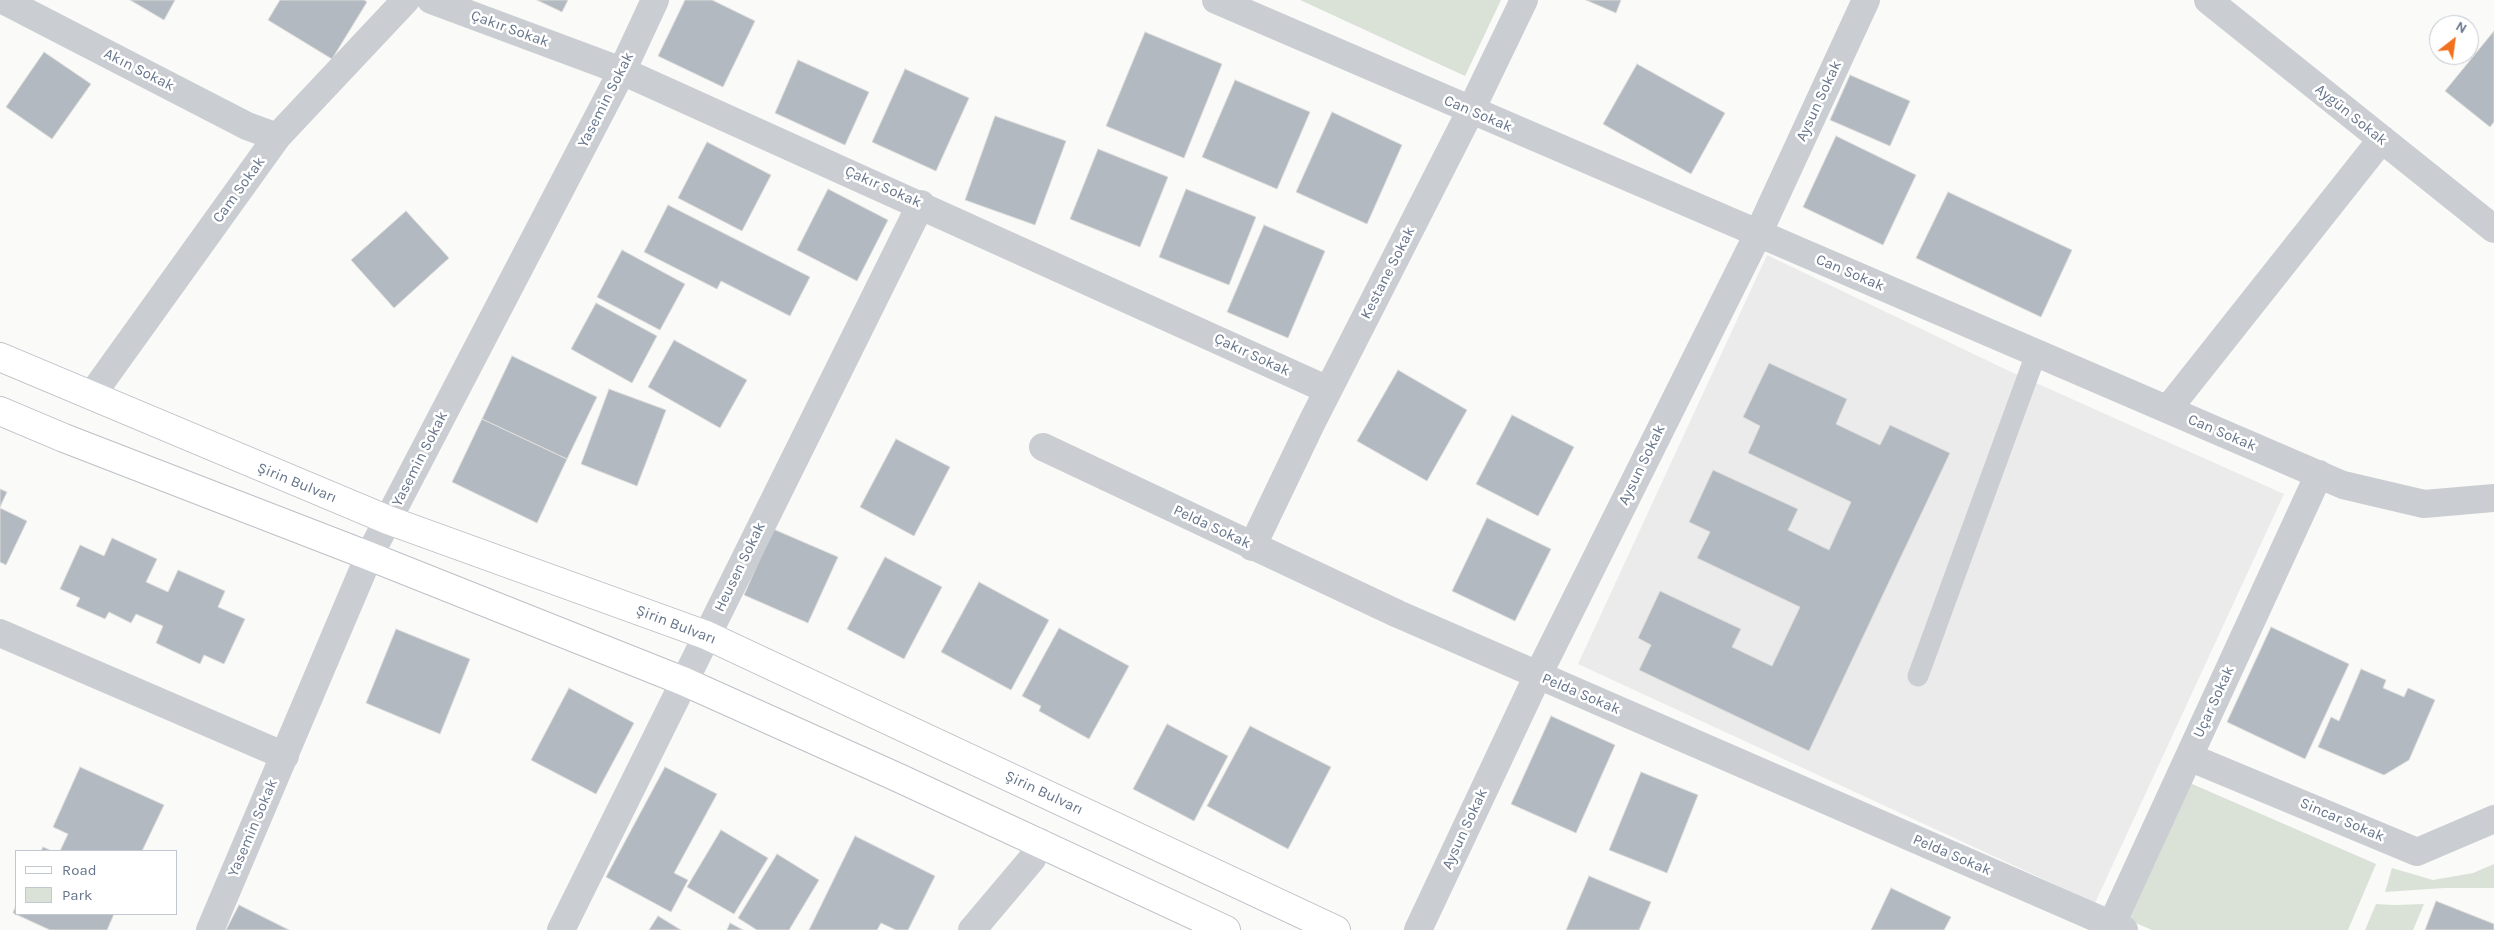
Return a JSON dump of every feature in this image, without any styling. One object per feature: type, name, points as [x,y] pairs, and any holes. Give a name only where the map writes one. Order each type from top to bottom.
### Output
[{"type":"main road","name":"Şirin Bulvarı","points":[[0,358],[388,520],[706,635],[1336,930]]},
{"type":"main road","points":[[0,411],[64,438],[369,556],[683,681],[1040,842],[1226,930]]},
{"type":"street","name":"Akın Sokak","points":[[3,0],[247,126],[277,137]]},
{"type":"street","name":"Cam Sokak","points":[[91,396],[277,137],[406,0]]},
{"type":"street","name":"Çakır Sokak","points":[[431,0],[622,71],[921,204],[1328,390]]},
{"type":"street","name":"Yasemin Sokak","points":[[210,930],[369,556],[622,71],[655,0]]},
{"type":"street","name":"Can Sokak","points":[[1216,0],[1252,7],[1471,110],[2343,485],[2424,504],[2494,498]]},
{"type":"street","name":"Kestane Sokak","points":[[1252,547],[1328,390],[1471,110],[1524,0]]},
{"type":"street","name":"Aysun Sokak","points":[[1418,930],[1538,675],[1758,234],[1866,0]]},
{"type":"street","name":"Aygün Sokak","points":[[2208,0],[2494,229]]},
{"type":"street","points":[[2168,409],[2382,139]]},
{"type":"street","name":"Heusen Sokak","points":[[562,930],[683,681],[921,204]]},
{"type":"street","name":"Pelda Sokak","points":[[1043,447],[1252,547],[1538,675],[2115,928]]},
{"type":"street","name":"Uçar Sokak","points":[[2115,928],[2189,757],[2319,474]]},
{"type":"street","points":[[0,633],[284,756]]},
{"type":"street","name":"Sincar Sokak","points":[[2189,757],[2417,852],[2494,819]]},
{"type":"street","points":[[972,930],[1032,859],[1040,842]]},
{"type":"lane","points":[[1918,676],[2036,354]]},
{"type":"shaded area","points":[[1767,255],[2007,370],[2284,494],[2095,903],[1578,664]]},
{"type":"green space","points":[[1300,0],[1501,0],[1465,76]]},
{"type":"green space","points":[[2183,780],[2376,864],[2348,930],[2152,930],[2124,918]]},
{"type":"green space","points":[[2494,864],[2494,888],[2444,888],[2385,892],[2392,868],[2433,880],[2473,873]]},
{"type":"green space","points":[[2376,904],[2424,904],[2413,930],[2365,930]]},
{"type":"building","points":[[130,0],[175,0],[164,20]]},
{"type":"building","points":[[280,0],[364,0],[367,2],[332,59],[268,20]]},
{"type":"building","points":[[537,0],[568,0],[562,12]]},
{"type":"building","points":[[685,0],[712,0],[755,21],[723,87],[658,56]]},
{"type":"building","points":[[1586,0],[1621,0],[1616,13]]},
{"type":"building","points":[[2494,31],[2494,122],[2490,127],[2445,91],[2466,65],[2479,65],[2479,49]]},
{"type":"building","points":[[1145,32],[1222,64],[1184,158],[1106,126]]},
{"type":"building","points":[[44,52],[91,84],[52,139],[6,107]]},
{"type":"building","points":[[798,60],[869,92],[845,145],[775,113]]},
{"type":"building","points":[[1637,64],[1725,113],[1691,174],[1603,124]]},
{"type":"building","points":[[905,69],[969,98],[936,171],[872,142]]},
{"type":"building","points":[[1850,75],[1910,101],[1890,146],[1830,120]]},
{"type":"building","points":[[1235,80],[1310,112],[1277,189],[1202,157]]},
{"type":"building","points":[[1332,112],[1402,145],[1367,224],[1296,192]]},
{"type":"building","points":[[995,116],[1066,141],[1035,225],[965,200]]},
{"type":"building","points":[[1836,136],[1916,175],[1883,245],[1803,207]]},
{"type":"building","points":[[707,142],[771,175],[742,231],[678,198]]},
{"type":"building","points":[[1098,149],[1168,177],[1140,247],[1070,219]]},
{"type":"building","points":[[828,189],[888,220],[857,281],[797,250]]},
{"type":"building","points":[[1186,189],[1256,217],[1229,285],[1159,257]]},
{"type":"building","points":[[1948,192],[2072,250],[2041,317],[1916,258]]},
{"type":"building","points":[[668,205],[810,277],[790,316],[721,281],[717,289],[644,252]]},
{"type":"building","points":[[406,211],[449,258],[394,308],[351,260]]},
{"type":"building","points":[[1264,225],[1325,251],[1288,338],[1227,312]]},
{"type":"building","points":[[622,250],[685,284],[660,330],[597,297]]},
{"type":"building","points":[[596,303],[657,336],[632,383],[571,349]]},
{"type":"building","points":[[674,340],[747,380],[720,428],[648,387]]},
{"type":"building","points":[[512,356],[597,397],[567,459],[482,419]]},
{"type":"building","points":[[1769,363],[1847,399],[1836,424],[1880,445],[1890,425],[1950,453],[1809,751],[1639,670],[1651,645],[1638,638],[1660,591],[1741,629],[1732,647],[1772,666],[1800,607],[1697,558],[1710,532],[1689,522],[1713,470],[1798,509],[1788,530],[1829,550],[1851,502],[1748,453],[1760,426],[1743,417]]},
{"type":"building","points":[[1398,370],[1467,410],[1427,481],[1357,441]]},
{"type":"building","points":[[609,389],[666,410],[637,486],[581,464]]},
{"type":"building","points":[[1512,415],[1574,447],[1538,516],[1476,484]]},
{"type":"building","points":[[482,419],[567,459],[537,523],[452,482]]},
{"type":"building","points":[[896,439],[950,467],[914,536],[860,507]]},
{"type":"building","points":[[0,489],[7,492],[0,507]]},
{"type":"building","points":[[0,508],[27,521],[6,565],[0,562]]},
{"type":"building","points":[[1487,518],[1551,549],[1515,621],[1452,591]]},
{"type":"building","points":[[773,529],[838,557],[808,623],[744,595]]},
{"type":"building","points":[[112,538],[157,559],[146,582],[168,592],[178,570],[225,591],[218,607],[245,619],[224,664],[204,655],[200,664],[156,643],[163,626],[136,614],[131,623],[109,612],[105,619],[76,606],[80,598],[60,589],[80,545],[104,556]]},
{"type":"building","points":[[885,557],[942,587],[904,659],[847,629]]},
{"type":"building","points":[[979,582],[1049,620],[1011,690],[941,652]]},
{"type":"building","points":[[2271,627],[2349,664],[2305,759],[2227,722]]},
{"type":"building","points":[[1059,628],[1129,666],[1089,739],[1039,711],[1041,706],[1022,696]]},
{"type":"building","points":[[396,629],[470,659],[440,734],[366,703]]},
{"type":"building","points":[[2361,669],[2386,680],[2383,688],[2404,697],[2408,688],[2435,700],[2409,760],[2384,775],[2318,747],[2331,717],[2339,721]]},
{"type":"building","points":[[569,688],[634,723],[596,794],[531,760]]},
{"type":"building","points":[[1551,716],[1615,745],[1576,833],[1511,804]]},
{"type":"building","points":[[1167,724],[1228,756],[1194,821],[1133,789]]},
{"type":"building","points":[[1250,726],[1331,767],[1288,849],[1207,806]]},
{"type":"building","points":[[80,767],[164,805],[142,850],[60,850],[68,834],[53,827]]},
{"type":"building","points":[[665,767],[717,794],[674,873],[688,880],[671,912],[606,877]]},
{"type":"building","points":[[1641,772],[1698,795],[1667,873],[1609,850]]},
{"type":"building","points":[[721,830],[768,858],[734,914],[687,887]]},
{"type":"building","points":[[855,836],[935,876],[908,930],[896,930],[881,923],[877,930],[809,930]]},
{"type":"building","points":[[777,854],[819,880],[789,930],[757,930],[738,918]]},
{"type":"building","points":[[1589,876],[1651,902],[1639,930],[1566,930]]},
{"type":"building","points":[[1891,888],[1951,917],[1944,930],[1871,930]]},
{"type":"building","points":[[2436,901],[2494,924],[2494,930],[2425,930]]},
{"type":"building","points":[[239,905],[289,930],[226,930]]},
{"type":"building","points":[[17,915],[114,915],[107,930],[50,930]]},
{"type":"building","points":[[658,916],[681,930],[649,930]]},
{"type":"building","points":[[730,923],[743,930],[727,930]]}]
